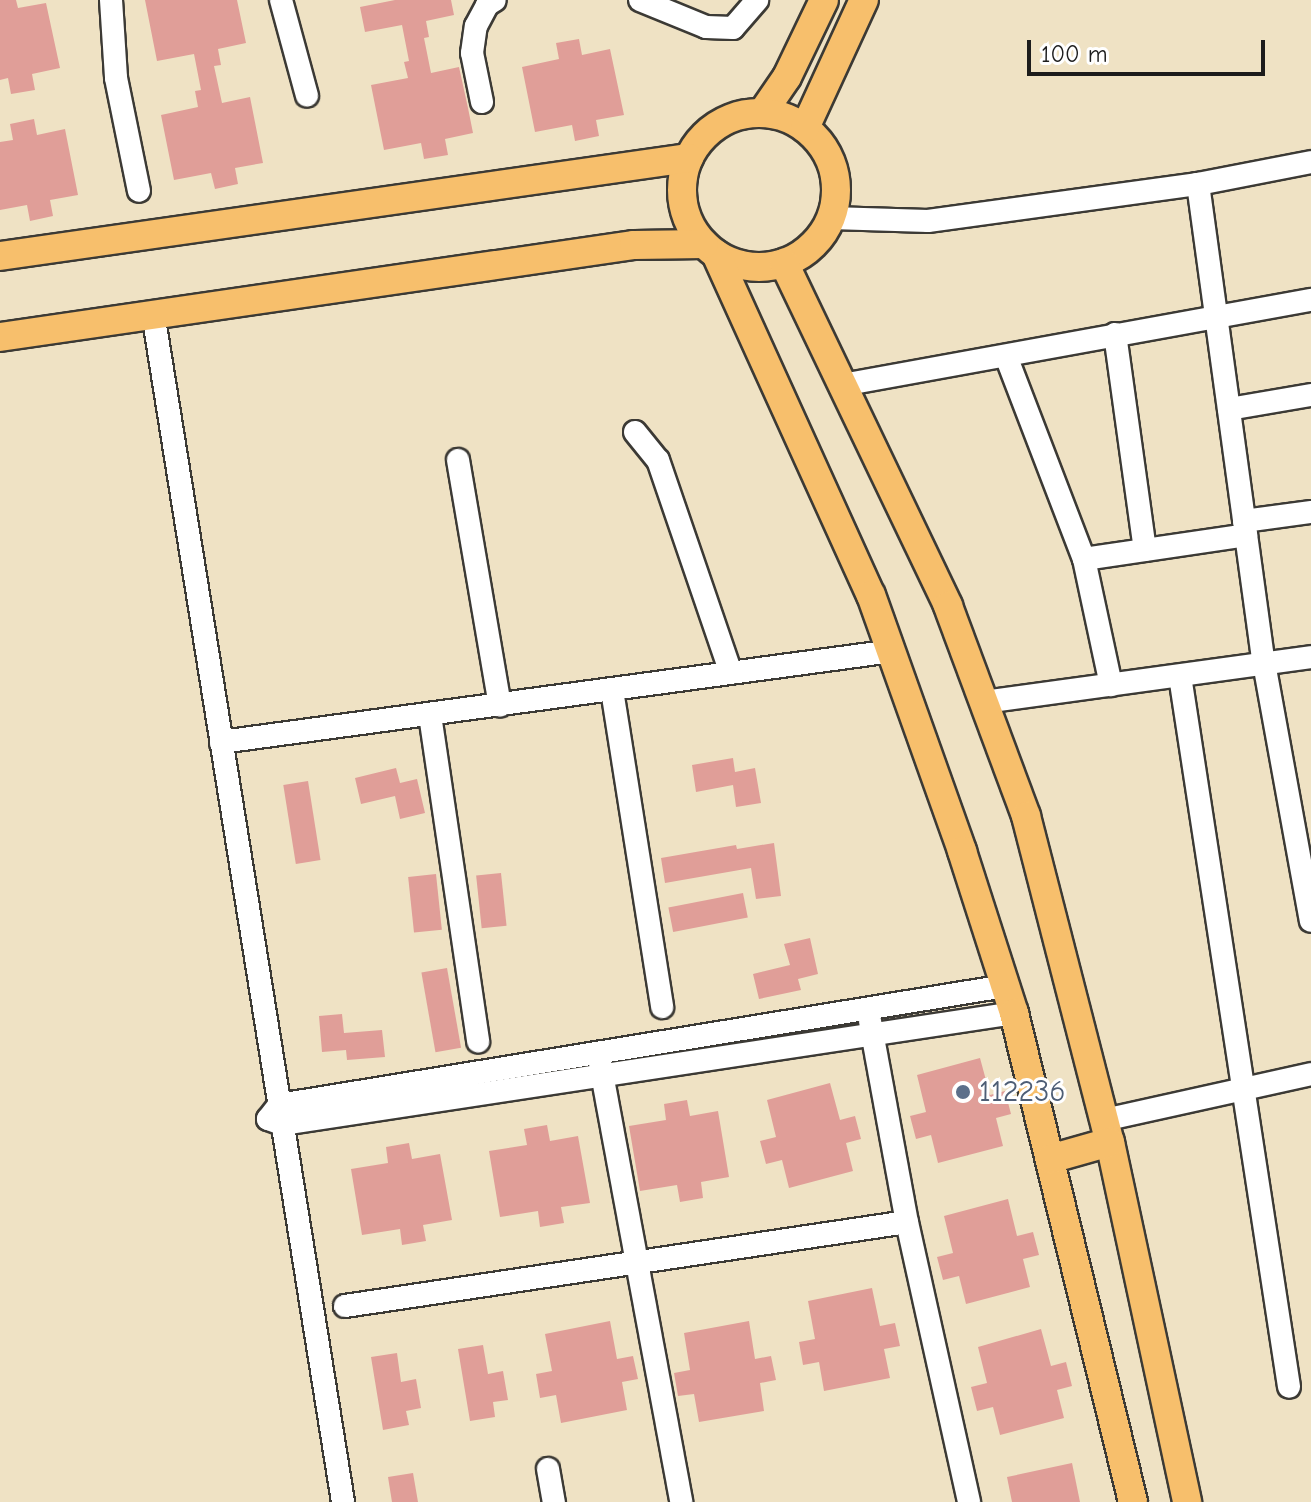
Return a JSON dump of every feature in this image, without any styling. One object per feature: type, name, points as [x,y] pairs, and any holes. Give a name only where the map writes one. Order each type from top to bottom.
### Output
[{"type":"main road","points":[[763,112],[787,77],[824,0]]},
{"type":"main road","points":[[805,128],[864,0]]},
{"type":"main road","points":[[1,333],[634,245],[710,249],[749,267],[784,263],[808,250],[831,218],[836,192],[833,165],[820,142],[788,118],[763,112],[737,116],[713,128],[689,158],[682,197],[689,222],[710,249],[871,595],[892,651],[1010,1000],[1133,1502]]},
{"type":"main road","points":[[0,256],[689,158]]},
{"type":"main road","points":[[784,263],[948,606],[1026,816],[1107,1131],[1187,1502]]},
{"type":"main road","points":[[1050,1159],[1107,1131]]},
{"type":"street","points":[[111,0],[116,78],[139,191]]},
{"type":"street","points":[[281,0],[307,96]]},
{"type":"street","points":[[482,102],[472,53],[476,26],[487,5],[495,0]]},
{"type":"street","points":[[640,0],[706,27],[733,28],[757,0]]},
{"type":"street","points":[[831,218],[928,221],[1198,184],[1311,162]]},
{"type":"street","points":[[1198,184],[1264,663],[1304,843],[1311,921]]},
{"type":"street","points":[[842,385],[1311,300]]},
{"type":"street","points":[[146,315],[221,742],[330,1502]]},
{"type":"street","points":[[146,315],[343,1502]]},
{"type":"street","points":[[1115,334],[1145,550]]},
{"type":"street","points":[[1006,356],[1084,559],[1111,685]]},
{"type":"street","points":[[1229,409],[1311,395]]},
{"type":"street","points":[[635,432],[658,460],[731,673]]},
{"type":"street","points":[[458,460],[500,705]]},
{"type":"street","points":[[1084,559],[1145,550],[1311,512]]},
{"type":"street","points":[[221,742],[892,651]]},
{"type":"street","points":[[984,702],[1311,657]]},
{"type":"street","points":[[1180,676],[1289,1387]]},
{"type":"street","points":[[612,690],[662,1007]]},
{"type":"street","points":[[430,715],[478,1041]]},
{"type":"street","points":[[277,1116],[598,1054],[868,1009],[1010,1000]]},
{"type":"street","points":[[277,1116],[603,1077],[873,1036],[1010,1000]]},
{"type":"street","points":[[868,1009],[907,1222],[969,1502]]},
{"type":"street","points":[[598,1054],[681,1502]]},
{"type":"street","points":[[1107,1131],[1244,1090],[1311,1074]]},
{"type":"street","points":[[345,1306],[907,1222]]},
{"type":"street","points":[[548,1469],[554,1502]]},
{"type":"building","points":[[0,0],[16,0],[18,8],[46,3],[60,68],[32,74],[35,90],[11,94],[8,78],[0,80]]},
{"type":"building","points":[[145,0],[237,0],[246,43],[218,49],[221,65],[214,66],[222,103],[250,97],[263,163],[235,168],[238,184],[215,189],[211,173],[174,180],[161,115],[198,107],[195,91],[201,90],[194,54],[157,61]]},
{"type":"building","points":[[395,0],[451,0],[454,15],[426,21],[429,37],[424,38],[431,73],[459,67],[468,108],[473,133],[445,139],[448,155],[424,159],[421,143],[384,150],[371,85],[408,78],[404,62],[409,61],[402,25],[365,32],[360,7]]},
{"type":"building","points":[[579,39],[582,55],[610,49],[624,115],[596,120],[599,136],[575,141],[572,125],[535,132],[522,67],[559,59],[556,43]]},
{"type":"building","points":[[34,119],[37,135],[65,129],[78,195],[50,200],[53,216],[30,221],[27,205],[0,210],[0,142],[13,140],[10,124]]},
{"type":"building","points":[[733,758],[735,772],[755,768],[761,803],[736,807],[733,785],[696,792],[692,765]]},
{"type":"building","points":[[396,768],[400,783],[417,779],[425,813],[400,819],[395,796],[361,804],[355,778]]},
{"type":"building","points":[[308,781],[321,860],[296,864],[283,785]]},
{"type":"building","points":[[774,843],[781,896],[756,899],[751,868],[665,883],[661,858],[736,845],[737,849]]},
{"type":"building","points":[[501,873],[507,926],[482,928],[476,876]]},
{"type":"building","points":[[436,874],[442,930],[414,933],[408,877]]},
{"type":"building","points":[[743,893],[748,918],[673,932],[668,908]]},
{"type":"building","points":[[810,938],[818,974],[798,979],[801,990],[759,999],[753,974],[790,965],[784,944]]},
{"type":"building","points":[[447,968],[461,1048],[435,1052],[421,973]]},
{"type":"building","points":[[342,1014],[344,1033],[382,1030],[385,1057],[347,1060],[346,1050],[322,1052],[319,1016]]},
{"type":"building","points":[[980,1058],[990,1095],[1005,1091],[1011,1114],[996,1118],[1003,1146],[938,1163],[931,1135],[916,1139],[910,1116],[926,1112],[917,1075]]},
{"type":"building","points":[[830,1083],[840,1120],[855,1116],[861,1139],[846,1143],[853,1171],[789,1188],[782,1160],[766,1164],[760,1141],[776,1137],[767,1100]]},
{"type":"building","points":[[687,1100],[690,1116],[718,1111],[729,1177],[701,1182],[703,1198],[680,1202],[677,1185],[640,1191],[629,1126],[666,1120],[664,1104]]},
{"type":"building","points":[[547,1125],[550,1141],[578,1136],[590,1203],[561,1207],[564,1223],[540,1227],[538,1211],[500,1217],[489,1151],[527,1145],[524,1129]]},
{"type":"building","points":[[409,1143],[412,1159],[440,1154],[452,1220],[423,1225],[426,1241],[402,1245],[400,1229],[362,1235],[351,1169],[388,1163],[386,1147]]},
{"type":"building","points":[[1008,1199],[1017,1236],[1033,1232],[1039,1255],[1023,1259],[1030,1287],[966,1304],[959,1276],[943,1280],[937,1257],[953,1253],[944,1216]]},
{"type":"building","points":[[872,1288],[880,1326],[895,1323],[900,1346],[884,1349],[890,1378],[824,1391],[819,1362],[803,1365],[799,1342],[815,1339],[808,1301]]},
{"type":"building","points":[[610,1321],[617,1359],[633,1356],[638,1379],[622,1382],[627,1410],[561,1423],[556,1395],[540,1398],[536,1374],[552,1371],[545,1334]]},
{"type":"building","points":[[749,1321],[755,1359],[771,1356],[776,1380],[760,1383],[764,1411],[699,1422],[694,1394],[678,1396],[674,1373],[690,1370],[684,1333]]},
{"type":"building","points":[[1041,1329],[1051,1366],[1066,1362],[1072,1386],[1057,1390],[1064,1418],[1000,1435],[993,1407],[977,1411],[971,1387],[987,1383],[978,1347]]},
{"type":"building","points":[[483,1345],[488,1374],[503,1371],[508,1400],[493,1402],[495,1417],[470,1421],[458,1349]]},
{"type":"building","points":[[397,1353],[401,1382],[416,1379],[421,1408],[406,1411],[409,1425],[383,1430],[371,1357]]},
{"type":"building","points":[[1072,1463],[1080,1502],[1012,1502],[1007,1477]]},
{"type":"building","points":[[413,1473],[418,1502],[392,1502],[388,1477]]},
{"type":"place","name":"112236","points":[[963,1092]]}]
